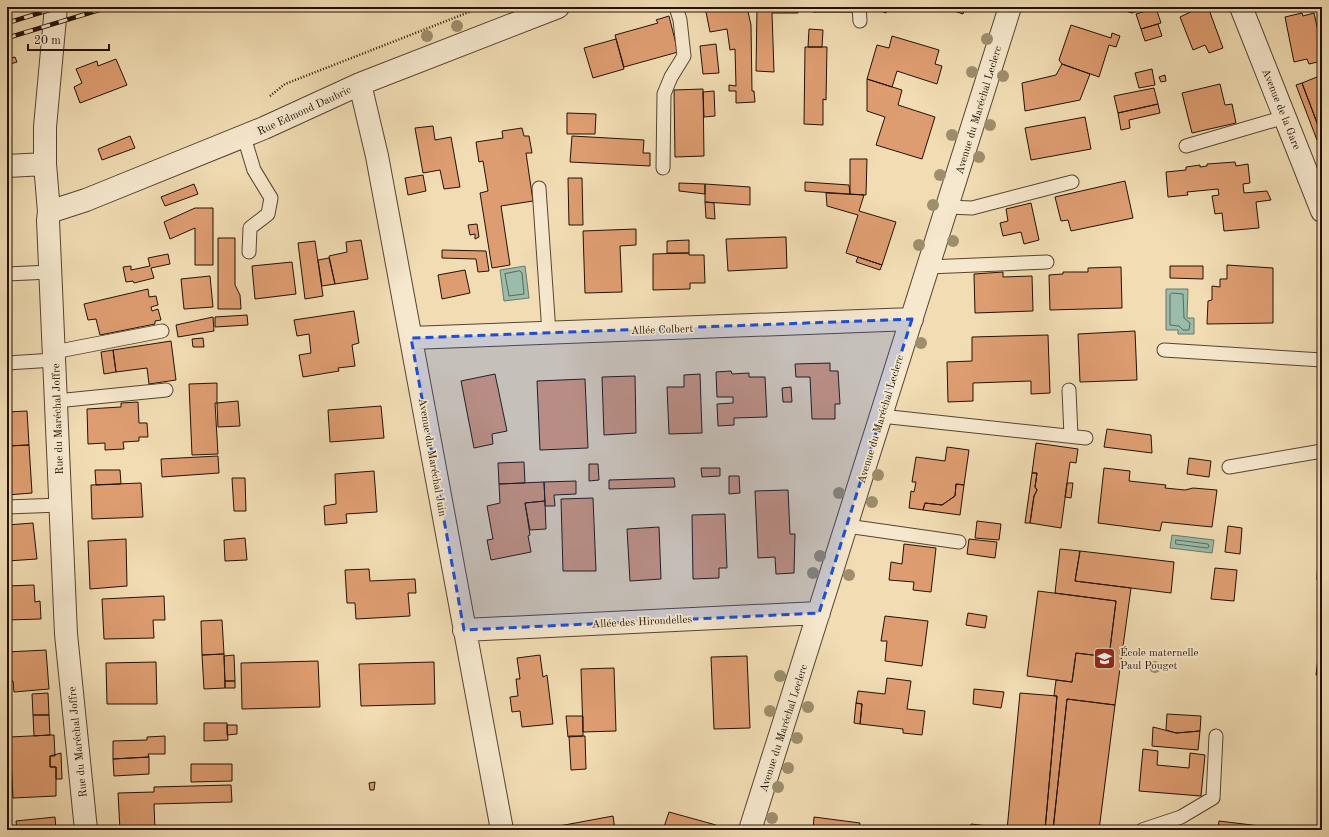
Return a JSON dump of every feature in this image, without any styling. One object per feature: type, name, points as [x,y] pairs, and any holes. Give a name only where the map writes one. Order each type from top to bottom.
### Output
[{"type":"street","name":"Rue du Maréchal Joffre","points":[[56,7],[45,128],[45,164],[49,212],[50,272],[66,634],[86,830]]},
{"type":"street","name":"Rue Edmond Daubric","points":[[49,212],[86,200],[244,136],[360,84],[558,7]]},
{"type":"street","name":"Avenue du Maréchal Leclerc","points":[[750,830],[1010,7]]},
{"type":"street","name":"Avenue de la Gare","points":[[1241,7],[1322,211]]},
{"type":"street","name":"Avenue du Maréchal Juin","points":[[360,84],[377,156],[412,338],[464,630],[502,830]]},
{"type":"street","points":[[7,166],[45,164]]},
{"type":"street","name":"Allée Colbert","points":[[412,338],[912,319]]},
{"type":"street","name":"Allée des Hirondelles","points":[[464,630],[819,613]]},
{"type":"lane","points":[[663,168],[664,94],[684,56],[680,20],[676,7]]},
{"type":"lane","points":[[859,7],[860,21]]},
{"type":"lane","points":[[1186,146],[1285,117]]},
{"type":"lane","points":[[244,136],[254,170],[271,198],[268,214],[250,228],[249,252]]},
{"type":"lane","points":[[947,207],[972,208],[1072,182]]},
{"type":"lane","points":[[539,188],[549,333]]},
{"type":"lane","points":[[928,267],[1047,262]]},
{"type":"lane","points":[[7,274],[50,272]]},
{"type":"lane","points":[[7,363],[54,356],[162,332]]},
{"type":"lane","points":[[1164,350],[1322,360]]},
{"type":"lane","points":[[56,401],[166,390]]},
{"type":"lane","points":[[1069,390],[1071,436]]},
{"type":"lane","points":[[881,416],[1086,438]]},
{"type":"lane","points":[[1229,467],[1322,451]]},
{"type":"lane","points":[[7,507],[60,505]]},
{"type":"lane","points":[[846,526],[959,542]]},
{"type":"lane","points":[[1142,830],[1181,817],[1213,798],[1216,736]]},
{"type":"highlighted area","points":[[912,319],[819,613],[464,630],[411,338]]},
{"type":"water","points":[[525,266],[529,298],[504,301],[500,270]]},
{"type":"water","points":[[1166,289],[1188,289],[1187,318],[1194,318],[1194,334],[1178,334],[1178,330],[1166,330]]},
{"type":"water","points":[[1172,535],[1214,540],[1212,553],[1170,548]]},
{"type":"building","points":[[705,7],[747,7],[751,25],[752,91],[754,91],[755,102],[736,103],[736,91],[729,91],[729,85],[736,86],[735,49],[730,50],[727,29],[710,32]]},
{"type":"building","points":[[757,7],[798,7],[798,13],[772,13],[774,72],[756,71]]},
{"type":"building","points":[[813,7],[855,7],[855,12],[813,12]]},
{"type":"building","points":[[870,7],[887,7],[886,13]]},
{"type":"building","points":[[908,7],[918,7],[917,10]]},
{"type":"building","points":[[942,7],[965,7],[963,14]]},
{"type":"building","points":[[1112,7],[1149,7],[1132,13]]},
{"type":"building","points":[[1201,7],[1208,7],[1223,48],[1209,53],[1205,45],[1193,50],[1180,17]]},
{"type":"building","points":[[1156,8],[1161,23],[1141,29],[1136,14]]},
{"type":"building","points":[[1302,13],[1303,16],[1314,13],[1322,49],[1322,61],[1309,64],[1307,59],[1294,62],[1285,17]]},
{"type":"building","points":[[669,16],[678,52],[624,67],[615,35],[658,23],[656,20]]},
{"type":"building","points":[[1158,24],[1162,36],[1145,41],[1141,29]]},
{"type":"building","points":[[1071,25],[1111,38],[1112,33],[1120,36],[1116,47],[1109,45],[1099,77],[1062,64],[1059,60]]},
{"type":"building","points":[[809,29],[823,30],[822,47],[808,47]]},
{"type":"building","points":[[892,36],[939,50],[935,64],[942,66],[937,84],[897,71],[892,87],[867,79],[877,45],[889,48]]},
{"type":"building","points":[[616,39],[624,69],[593,78],[584,48]]},
{"type":"building","points":[[716,44],[719,73],[703,74],[700,46]]},
{"type":"building","points":[[805,47],[827,47],[826,100],[823,99],[823,125],[804,124]]},
{"type":"building","points":[[15,57],[17,62],[7,65],[7,59]]},
{"type":"building","points":[[116,59],[127,85],[80,103],[74,87],[82,83],[76,69],[97,61],[98,66]]},
{"type":"building","points":[[1062,64],[1090,74],[1080,100],[1025,111],[1022,83],[1056,75]]},
{"type":"building","points":[[1152,69],[1155,85],[1139,88],[1135,73]]},
{"type":"building","points":[[1165,75],[1166,81],[1161,82],[1159,77]]},
{"type":"building","points":[[1322,75],[1322,136],[1302,83]]},
{"type":"building","points":[[867,79],[902,90],[898,105],[935,117],[922,159],[876,145],[885,117],[867,111]]},
{"type":"building","points":[[1302,83],[1322,136],[1317,140],[1296,85]]},
{"type":"building","points":[[1220,84],[1225,105],[1232,104],[1236,123],[1192,133],[1182,93]]},
{"type":"building","points":[[1154,88],[1158,104],[1118,113],[1114,96]]},
{"type":"building","points":[[703,89],[704,156],[675,157],[674,90]]},
{"type":"building","points":[[714,91],[715,116],[704,117],[703,92]]},
{"type":"building","points":[[1158,104],[1160,113],[1129,120],[1130,128],[1121,130],[1118,113]]},
{"type":"building","points":[[567,113],[596,114],[595,134],[567,134]]},
{"type":"building","points":[[1085,117],[1091,149],[1031,160],[1025,128]]},
{"type":"building","points":[[433,126],[435,140],[451,137],[460,187],[444,189],[440,170],[423,173],[415,128]]},
{"type":"building","points":[[522,128],[524,136],[529,136],[532,153],[526,153],[533,201],[501,206],[510,265],[492,268],[480,193],[488,191],[483,161],[479,162],[476,142],[503,138],[502,131]]},
{"type":"building","points":[[130,136],[135,148],[102,160],[98,149]]},
{"type":"building","points":[[572,136],[644,140],[643,153],[650,153],[650,166],[570,162]]},
{"type":"building","points":[[850,159],[867,159],[866,195],[850,194]]},
{"type":"building","points":[[1235,162],[1236,166],[1248,164],[1250,183],[1243,184],[1244,193],[1267,191],[1271,200],[1256,202],[1259,228],[1224,231],[1222,213],[1215,214],[1212,196],[1219,195],[1218,189],[1187,192],[1188,195],[1168,197],[1166,172],[1186,170],[1186,167],[1200,165],[1200,167],[1207,166],[1207,164]]},
{"type":"building","points":[[423,175],[426,191],[408,195],[405,178]]},
{"type":"building","points":[[568,178],[582,178],[583,225],[569,225]]},
{"type":"building","points":[[1125,181],[1133,218],[1071,231],[1068,220],[1061,221],[1055,197]]},
{"type":"building","points":[[805,182],[849,185],[850,194],[805,191]]},
{"type":"building","points":[[679,183],[705,184],[705,194],[679,191]]},
{"type":"building","points":[[194,184],[198,194],[165,206],[161,197]]},
{"type":"building","points":[[705,184],[750,187],[750,205],[705,202]]},
{"type":"building","points":[[826,193],[864,195],[859,211],[896,222],[882,265],[846,253],[858,215],[827,206]]},
{"type":"building","points":[[705,202],[714,203],[715,219],[706,218]]},
{"type":"building","points":[[1031,203],[1039,240],[1024,244],[1021,232],[1003,236],[1000,223],[1008,221],[1006,209]]},
{"type":"building","points":[[7,207],[10,243],[7,243]]},
{"type":"building","points":[[195,208],[213,208],[213,265],[195,265],[195,228],[170,239],[164,222]]},
{"type":"building","points":[[477,224],[479,237],[475,239],[475,234],[470,235],[468,225]]},
{"type":"building","points":[[636,229],[636,245],[620,246],[622,292],[585,293],[583,231]]},
{"type":"building","points":[[786,237],[787,268],[728,271],[726,239]]},
{"type":"building","points":[[218,238],[235,238],[235,285],[240,295],[241,309],[218,309]]},
{"type":"building","points":[[361,240],[368,279],[335,284],[329,256],[347,252],[346,242]]},
{"type":"building","points":[[689,240],[689,253],[667,253],[667,241]]},
{"type":"building","points":[[315,241],[323,296],[305,299],[298,243]]},
{"type":"building","points":[[442,250],[486,251],[489,271],[478,272],[476,259],[442,258]]},
{"type":"building","points":[[689,253],[689,255],[704,255],[705,283],[690,283],[690,289],[653,290],[653,254]]},
{"type":"building","points":[[168,254],[170,264],[151,268],[154,278],[134,283],[133,281],[126,282],[123,267],[131,266],[131,270],[150,266],[148,258]]},
{"type":"building","points":[[858,257],[882,265],[880,270],[856,262]]},
{"type":"building","points":[[329,258],[335,284],[322,286],[318,260]]},
{"type":"building","points":[[292,262],[296,294],[255,299],[252,266]]},
{"type":"building","points":[[1227,265],[1273,268],[1273,323],[1207,324],[1208,301],[1212,300],[1212,286],[1220,287],[1220,279],[1227,279]]},
{"type":"building","points":[[1170,266],[1203,266],[1203,279],[1170,278]]},
{"type":"building","points":[[1121,267],[1122,308],[1050,310],[1049,275],[1063,274],[1063,272],[1088,272],[1088,268]]},
{"type":"building","points":[[465,270],[470,293],[442,299],[438,275]]},
{"type":"building","points":[[1003,272],[1003,277],[1032,276],[1033,311],[975,313],[974,274]]},
{"type":"building","points":[[210,276],[213,307],[184,309],[181,279]]},
{"type":"building","points":[[148,289],[149,297],[156,296],[158,305],[151,307],[152,311],[158,309],[161,320],[155,321],[155,324],[100,335],[96,319],[88,320],[84,304]]},
{"type":"building","points":[[354,311],[359,343],[352,345],[355,366],[338,368],[339,371],[303,377],[299,355],[311,353],[309,334],[297,336],[294,320]]},
{"type":"building","points":[[247,315],[248,325],[215,327],[215,317]]},
{"type":"building","points":[[213,317],[214,331],[178,337],[176,325]]},
{"type":"building","points":[[1135,331],[1137,380],[1080,382],[1078,334]]},
{"type":"building","points":[[1048,335],[1050,393],[1031,394],[1031,381],[973,383],[973,401],[948,402],[947,362],[972,361],[972,337]]},
{"type":"building","points":[[203,338],[204,347],[193,347],[192,339]]},
{"type":"building","points":[[171,341],[176,380],[149,384],[147,368],[116,372],[113,350]]},
{"type":"building","points":[[113,350],[116,372],[104,374],[101,352]]},
{"type":"building","points":[[830,363],[830,371],[838,371],[840,404],[835,404],[835,419],[812,419],[810,377],[796,377],[795,364]]},
{"type":"building","points":[[731,371],[732,374],[749,373],[749,377],[765,377],[767,417],[734,418],[734,425],[718,426],[717,404],[733,403],[733,397],[717,397],[716,372]]},
{"type":"building","points":[[495,374],[507,431],[492,434],[493,444],[474,448],[461,381]]},
{"type":"building","points":[[700,374],[702,433],[669,434],[667,387],[684,387],[684,375]]},
{"type":"building","points":[[635,376],[636,433],[604,435],[602,377]]},
{"type":"building","points":[[585,379],[588,448],[540,450],[537,381]]},
{"type":"building","points":[[217,383],[217,403],[215,403],[218,454],[192,455],[189,384]]},
{"type":"building","points":[[791,387],[792,402],[783,402],[782,388]]},
{"type":"building","points":[[238,401],[240,426],[218,427],[217,403]]},
{"type":"building","points":[[138,402],[139,423],[147,423],[148,437],[139,437],[139,441],[123,442],[124,449],[105,450],[105,443],[88,444],[87,409],[121,407],[121,403]]},
{"type":"building","points":[[381,406],[384,438],[330,442],[328,410]]},
{"type":"building","points":[[27,411],[29,445],[7,446],[7,412]]},
{"type":"building","points":[[1107,429],[1151,435],[1152,453],[1104,447]]},
{"type":"building","points":[[1036,443],[1078,449],[1076,463],[1070,462],[1061,528],[1030,523],[1034,496],[1037,490],[1035,487],[1037,473],[1032,473]]},
{"type":"building","points":[[29,445],[32,493],[7,495],[7,446]]},
{"type":"building","points":[[947,447],[969,450],[964,485],[956,484],[955,496],[942,505],[925,503],[923,510],[909,508],[911,491],[914,492],[916,482],[912,482],[916,457],[945,461]]},
{"type":"building","points":[[218,456],[219,473],[162,477],[161,459]]},
{"type":"building","points":[[1189,458],[1211,461],[1209,477],[1187,474]]},
{"type":"building","points":[[524,462],[525,483],[499,484],[498,463]]},
{"type":"building","points":[[589,464],[598,464],[599,480],[589,481]]},
{"type":"building","points":[[701,468],[720,468],[720,476],[702,477]]},
{"type":"building","points":[[1104,468],[1130,471],[1129,481],[1166,485],[1165,488],[1185,490],[1193,488],[1217,490],[1212,527],[1162,522],[1160,531],[1098,523]]},
{"type":"building","points":[[95,470],[120,470],[121,484],[96,485]]},
{"type":"building","points":[[374,471],[377,512],[346,514],[347,523],[325,525],[324,506],[336,504],[335,474]]},
{"type":"building","points":[[1032,473],[1037,473],[1035,487],[1037,490],[1034,496],[1030,523],[1025,523]]},
{"type":"building","points":[[729,476],[739,476],[740,493],[729,494]]},
{"type":"building","points":[[232,478],[245,478],[246,511],[234,511]]},
{"type":"building","points":[[674,478],[675,487],[609,489],[609,480]]},
{"type":"building","points":[[576,481],[576,494],[554,495],[555,506],[545,506],[544,482]]},
{"type":"building","points":[[544,482],[545,501],[525,503],[531,552],[491,560],[487,540],[493,539],[487,506],[500,503],[499,484]]},
{"type":"building","points":[[141,483],[143,517],[92,519],[91,485]]},
{"type":"building","points":[[1067,483],[1073,483],[1071,498],[1065,497]]},
{"type":"building","points":[[956,484],[964,485],[960,515],[923,510],[925,503],[942,505],[955,496]]},
{"type":"building","points":[[788,490],[790,534],[795,534],[794,573],[776,574],[775,557],[758,558],[755,491]]},
{"type":"building","points":[[593,498],[596,571],[563,571],[561,499]]},
{"type":"building","points":[[545,501],[546,529],[530,530],[525,503]]},
{"type":"building","points":[[725,514],[727,568],[719,568],[719,578],[693,579],[692,515]]},
{"type":"building","points":[[977,521],[1001,524],[999,540],[975,538]]},
{"type":"building","points":[[33,523],[37,559],[7,561],[7,525]]},
{"type":"building","points":[[1228,526],[1242,528],[1240,554],[1225,552]]},
{"type":"building","points":[[659,527],[661,579],[630,581],[627,529]]},
{"type":"building","points":[[245,538],[247,560],[225,561],[224,540]]},
{"type":"building","points":[[126,539],[127,586],[90,589],[88,541]]},
{"type":"building","points":[[969,539],[997,542],[995,558],[967,554]]},
{"type":"building","points":[[904,544],[936,548],[931,592],[913,590],[914,582],[889,580],[891,562],[902,564]]},
{"type":"building","points":[[1060,549],[1080,551],[1075,581],[1131,588],[1115,705],[1067,699],[1053,830],[1045,830],[1057,696],[1054,696],[1056,680],[1072,682],[1076,653],[1109,657],[1116,601],[1055,593]]},
{"type":"building","points":[[1080,551],[1174,562],[1171,593],[1075,581]]},
{"type":"building","points":[[1318,558],[1322,558],[1322,580],[1317,580]]},
{"type":"building","points":[[1215,568],[1237,570],[1234,601],[1211,599]]},
{"type":"building","points":[[369,569],[370,581],[415,579],[416,593],[408,593],[410,616],[356,619],[355,603],[347,603],[345,570]]},
{"type":"building","points":[[34,585],[35,602],[40,601],[41,619],[7,620],[7,586]]},
{"type":"building","points":[[1038,591],[1116,601],[1109,657],[1076,653],[1072,682],[1027,676]]},
{"type":"building","points":[[164,596],[165,620],[153,620],[154,638],[104,639],[102,599]]},
{"type":"building","points":[[968,613],[987,616],[985,628],[966,625]]},
{"type":"building","points":[[885,616],[928,621],[922,666],[885,661],[887,641],[881,641]]},
{"type":"building","points":[[222,620],[224,654],[202,655],[201,621]]},
{"type":"building","points":[[1320,641],[1322,642],[1322,676],[1316,675]]},
{"type":"building","points":[[46,650],[49,689],[14,692],[13,681],[7,681],[7,652]]},
{"type":"building","points":[[224,654],[225,688],[204,689],[202,655]]},
{"type":"building","points":[[234,655],[235,681],[225,681],[224,656]]},
{"type":"building","points":[[540,655],[543,677],[547,675],[553,724],[522,727],[520,711],[512,712],[510,697],[518,696],[516,679],[520,679],[517,658]]},
{"type":"building","points":[[747,656],[750,728],[714,729],[711,657]]},
{"type":"building","points":[[318,661],[320,707],[242,709],[241,663]]},
{"type":"building","points":[[156,662],[157,704],[107,704],[106,663]]},
{"type":"building","points":[[434,662],[435,704],[361,706],[359,664]]},
{"type":"building","points":[[614,668],[616,731],[583,732],[581,669]]},
{"type":"building","points":[[887,678],[911,681],[907,709],[925,711],[922,735],[903,733],[903,729],[860,724],[862,704],[856,703],[858,691],[885,694]]},
{"type":"building","points":[[225,681],[235,681],[235,688],[225,688]]},
{"type":"building","points":[[974,689],[1004,692],[1001,708],[973,704]]},
{"type":"building","points":[[48,693],[49,715],[33,715],[32,694]]},
{"type":"building","points":[[1020,693],[1057,696],[1045,830],[1007,830]]},
{"type":"building","points":[[1067,699],[1115,705],[1099,830],[1053,830]]},
{"type":"building","points":[[856,703],[862,704],[860,724],[854,723]]},
{"type":"building","points":[[1167,714],[1201,716],[1200,731],[1176,733],[1166,730]]},
{"type":"building","points":[[33,715],[49,715],[50,735],[34,736]]},
{"type":"building","points":[[566,716],[583,716],[583,736],[568,737]]},
{"type":"building","points":[[204,723],[227,723],[228,740],[204,741]]},
{"type":"building","points":[[227,725],[237,725],[237,734],[227,735]]},
{"type":"building","points":[[1153,727],[1176,733],[1200,731],[1198,750],[1152,746]]},
{"type":"building","points":[[54,735],[55,756],[50,756],[50,767],[56,767],[56,796],[13,798],[10,737]]},
{"type":"building","points":[[165,736],[165,754],[148,754],[149,757],[113,759],[113,741],[147,740],[147,737]]},
{"type":"building","points":[[569,736],[585,736],[586,769],[571,770]]},
{"type":"building","points":[[1143,749],[1158,751],[1157,765],[1189,768],[1190,753],[1205,755],[1201,796],[1139,791]]},
{"type":"building","points":[[61,753],[62,779],[56,779],[56,767],[50,767],[50,756]]},
{"type":"building","points":[[149,757],[149,774],[114,776],[113,759]]},
{"type":"building","points":[[191,764],[232,764],[232,781],[191,782]]},
{"type":"building","points":[[375,782],[374,790],[370,790],[369,783]]},
{"type":"building","points":[[231,785],[232,802],[154,804],[155,830],[120,830],[118,793],[154,792],[154,787]]},
{"type":"building","points":[[669,812],[716,825],[715,830],[663,830]]},
{"type":"building","points":[[613,816],[615,830],[543,830],[543,829]]},
{"type":"building","points":[[55,817],[56,830],[17,830],[16,821]]},
{"type":"building","points":[[814,817],[860,823],[859,830],[813,830]]},
{"type":"building","points":[[1219,821],[1260,826],[1260,830],[1218,830]]},
{"type":"building","points":[[971,824],[988,826],[988,830],[970,830]]},
{"type":"railway","points":[[7,23],[59,7]]},
{"type":"railway","points":[[7,38],[109,7]]},
{"type":"place","name":"École maternelle Paul Pouget","points":[[1104,658]]}]
